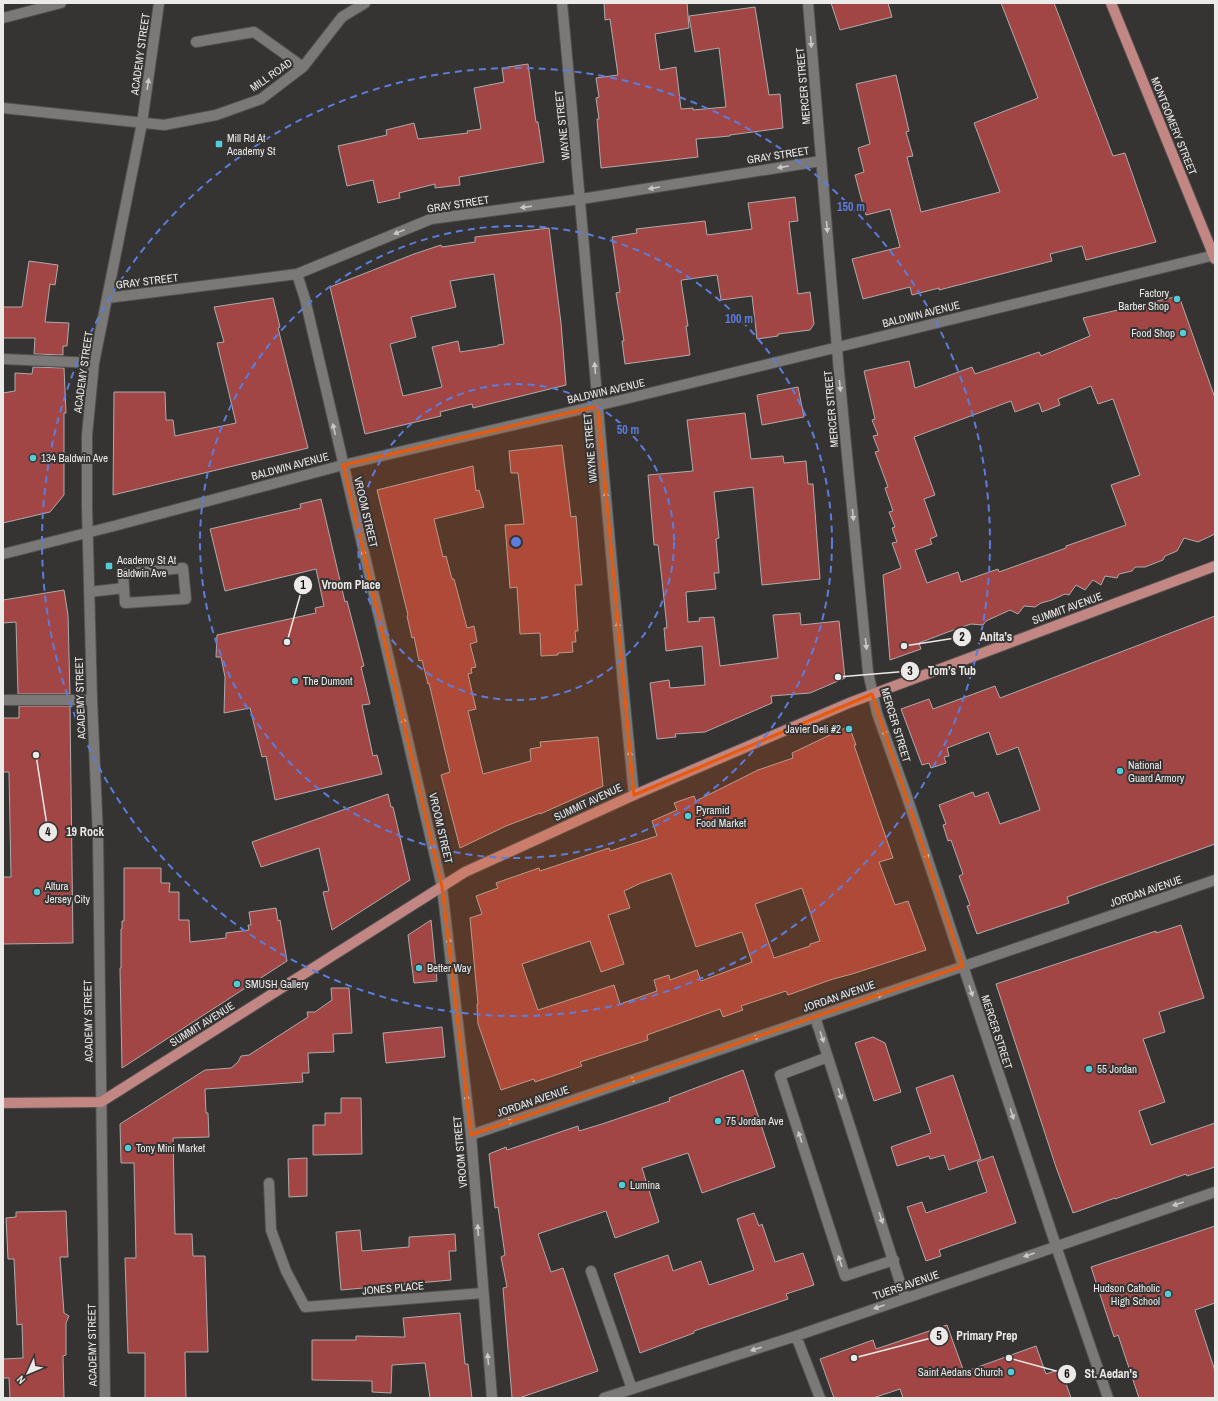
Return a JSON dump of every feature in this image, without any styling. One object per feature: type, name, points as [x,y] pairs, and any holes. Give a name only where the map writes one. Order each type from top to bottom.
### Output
[{"type":"main road","name":"MONTGOMERY STREET","points":[[1111,3],[1215,256]]},
{"type":"main road","name":"SUMMIT AVENUE","points":[[101,1102],[466,872],[634,795],[872,694],[1215,566]]},
{"type":"main road","points":[[3,1103],[101,1102]]},
{"type":"street","points":[[3,18],[61,3]]},
{"type":"street","name":"ACADEMY STREET","points":[[105,1398],[98,836],[89,592],[87,436],[94,363],[142,123],[159,3]]},
{"type":"street","name":"MILL ROAD","points":[[3,108],[164,125],[216,115],[261,99],[303,67],[342,17],[365,3]]},
{"type":"street","name":"WAYNE STREET","points":[[562,3],[634,795]]},
{"type":"street","name":"MERCER STREET","points":[[808,3],[837,347],[868,672],[872,694],[877,713],[906,794],[1108,1398]]},
{"type":"street","points":[[196,42],[254,32],[303,67]]},
{"type":"street","name":"GRAY STREET","points":[[107,298],[298,274],[431,219],[581,199],[821,161]]},
{"type":"street","name":"BALDWIN AVENUE","points":[[3,554],[88,533],[343,465],[598,406],[1215,256]]},
{"type":"street","name":"VROOM STREET","points":[[298,274],[442,887],[471,1135],[492,1398]]},
{"type":"street","points":[[3,359],[94,363]]},
{"type":"street","points":[[183,568],[186,599],[125,603],[124,588],[123,574],[183,568]]},
{"type":"street","points":[[89,592],[124,588]]},
{"type":"street","points":[[3,700],[92,700]]},
{"type":"street","name":"JORDAN AVENUE","points":[[471,1135],[1215,880]]},
{"type":"street","points":[[815,1017],[905,1298]]},
{"type":"street","points":[[828,1057],[780,1075],[845,1276],[894,1260]]},
{"type":"street","name":"JONES PLACE","points":[[269,1183],[270,1230],[286,1272],[305,1307],[483,1293]]},
{"type":"street","name":"TUERS AVENUE","points":[[604,1398],[796,1336],[1215,1192]]},
{"type":"street","points":[[591,1271],[632,1389]]},
{"type":"street","points":[[796,1336],[820,1398]]},
{"type":"highlighted area","points":[[598,406],[634,795],[872,694],[963,966],[471,1135],[442,887],[343,465]]},
{"type":"building","points":[[604,3],[687,3],[689,28],[655,34],[660,70],[676,67],[681,109],[693,108],[693,110],[726,107],[719,48],[695,52],[689,16],[755,7],[769,95],[780,94],[783,128],[730,136],[696,139],[698,157],[601,168],[597,119],[599,119],[596,98],[599,97],[596,78],[618,75],[610,19],[605,20]]},
{"type":"building","points":[[831,3],[888,3],[892,17],[840,30]]},
{"type":"building","points":[[1001,3],[1054,3],[1113,156],[1125,153],[1156,242],[1086,260],[1082,246],[1050,254],[1052,261],[939,290],[939,288],[912,295],[910,287],[863,299],[852,259],[900,247],[890,209],[866,215],[860,194],[855,175],[864,172],[858,148],[870,144],[856,84],[896,75],[909,131],[906,132],[913,156],[907,157],[921,212],[1000,192],[974,123],[1038,98]]},
{"type":"building","points":[[528,64],[536,122],[538,122],[544,162],[459,177],[460,185],[435,188],[435,184],[399,193],[400,198],[378,203],[373,180],[347,186],[338,146],[387,135],[386,130],[414,123],[418,139],[468,133],[467,131],[481,129],[474,88],[504,82],[502,68]]},
{"type":"building","points":[[795,197],[798,221],[789,222],[798,294],[810,292],[814,324],[810,330],[778,334],[778,336],[757,339],[752,296],[721,300],[717,275],[682,280],[690,355],[625,364],[622,341],[624,341],[616,293],[620,292],[612,237],[637,233],[636,229],[705,221],[707,235],[752,229],[748,203]]},
{"type":"building","points":[[549,228],[561,323],[566,385],[473,408],[472,404],[440,412],[441,416],[365,434],[330,287],[441,245],[442,247],[475,242],[475,237]],"holes":[[[494,274],[504,344],[460,352],[458,341],[432,347],[442,387],[403,396],[390,344],[416,337],[411,317],[456,307],[450,281]]]},
{"type":"building","points":[[29,261],[58,265],[55,285],[50,284],[45,322],[69,323],[67,346],[63,346],[63,355],[34,354],[35,338],[3,338],[3,307],[22,307]]},
{"type":"building","points":[[1179,296],[1215,398],[1215,534],[1198,542],[1184,538],[1177,551],[1165,556],[1163,560],[1145,567],[1135,567],[1132,571],[1119,574],[1117,578],[1105,576],[1101,585],[1093,580],[1085,590],[1076,585],[1069,595],[1065,594],[1041,603],[1035,607],[1024,606],[1018,614],[1010,610],[986,621],[983,625],[971,624],[948,632],[919,643],[921,649],[890,660],[883,575],[901,568],[892,543],[897,542],[892,528],[895,527],[889,512],[893,511],[885,488],[888,487],[875,452],[879,451],[873,436],[878,435],[872,420],[875,419],[864,371],[909,361],[915,388],[972,367],[975,374],[1039,352],[1041,356],[1090,336],[1083,318]],"holes":[[[1091,386],[1098,404],[1113,399],[1140,475],[1111,485],[1126,525],[999,572],[998,569],[961,582],[958,572],[927,583],[915,550],[932,544],[930,539],[937,536],[924,499],[935,495],[914,437],[1011,401],[1015,412],[1039,403],[1042,412],[1060,405],[1058,399]]]},
{"type":"building","points":[[273,298],[280,327],[278,328],[308,448],[113,495],[114,392],[165,392],[166,420],[173,420],[175,436],[236,423],[217,343],[224,342],[214,307]]},
{"type":"building","name":"134 Baldwin Ave","points":[[33,367],[64,368],[66,413],[64,413],[64,495],[50,512],[3,523],[3,393],[15,391],[15,373],[32,374]]},
{"type":"building","points":[[798,387],[804,417],[762,425],[757,395]]},
{"type":"building","points":[[745,413],[751,459],[783,456],[784,463],[806,461],[808,484],[813,484],[820,579],[762,585],[753,487],[714,492],[719,538],[716,539],[719,573],[714,573],[716,589],[686,592],[688,622],[700,621],[699,618],[714,617],[720,666],[778,658],[773,615],[800,613],[801,625],[839,621],[845,678],[810,693],[771,696],[772,703],[705,732],[675,734],[676,737],[657,739],[650,683],[669,680],[670,688],[705,685],[702,646],[666,651],[664,628],[667,628],[658,545],[654,545],[648,475],[693,471],[687,420]]},
{"type":"building","points":[[562,445],[571,517],[576,516],[582,585],[575,585],[578,631],[575,631],[576,642],[572,642],[573,652],[541,656],[540,633],[520,634],[517,587],[510,588],[505,525],[524,524],[518,473],[511,473],[509,451]]},
{"type":"building","points":[[473,466],[476,491],[479,490],[484,507],[434,519],[443,557],[446,556],[452,579],[454,579],[467,628],[474,626],[477,642],[470,644],[476,667],[471,668],[472,673],[468,674],[476,709],[468,711],[483,774],[531,761],[530,749],[541,747],[540,742],[598,737],[603,786],[540,814],[506,826],[460,848],[441,775],[450,772],[429,683],[428,684],[422,660],[419,661],[414,637],[412,638],[408,615],[377,490]]},
{"type":"building","points":[[321,499],[345,602],[347,601],[364,666],[361,667],[370,704],[362,705],[373,756],[377,755],[382,774],[275,800],[266,756],[262,757],[250,708],[224,713],[225,677],[221,657],[216,657],[217,635],[316,613],[315,608],[324,606],[316,569],[225,591],[210,529],[301,508],[300,504]]},
{"type":"building","points":[[64,590],[68,615],[70,694],[18,694],[16,622],[3,623],[3,600]]},
{"type":"building","name":"National Guard Armory","points":[[1215,616],[1215,844],[1067,897],[1069,903],[977,934],[967,906],[970,905],[959,876],[963,874],[951,840],[948,841],[943,825],[946,824],[939,805],[973,792],[975,797],[988,792],[1000,824],[1040,810],[1018,747],[997,755],[989,732],[947,748],[949,756],[944,757],[946,763],[931,768],[929,763],[922,765],[901,709],[929,699],[933,709],[995,686],[1000,698]]},
{"type":"building","points":[[19,706],[70,706],[73,943],[3,944],[3,877],[11,877],[9,772],[3,772],[3,718],[19,718]]},
{"type":"building","points":[[849,726],[856,745],[854,745],[893,858],[879,862],[895,905],[908,901],[926,950],[833,979],[788,995],[786,991],[741,1006],[743,1010],[723,1017],[720,1009],[647,1035],[648,1040],[580,1062],[582,1066],[535,1082],[534,1079],[501,1090],[478,1024],[478,1004],[470,918],[482,914],[476,896],[498,888],[496,883],[539,868],[540,871],[609,848],[610,851],[657,836],[652,821],[677,810],[674,803],[694,796],[696,801],[758,770],[793,758],[792,753]],"holes":[[[671,873],[696,947],[742,932],[752,962],[701,981],[697,970],[670,980],[669,975],[654,980],[657,991],[620,1004],[614,985],[538,1010],[522,964],[590,941],[601,972],[624,964],[608,915],[630,908],[624,891],[641,883]],[[802,888],[820,941],[810,944],[810,946],[774,958],[755,904]]]},
{"type":"building","points":[[388,794],[391,807],[393,807],[410,880],[332,930],[323,892],[329,891],[319,848],[261,867],[252,842]]},
{"type":"building","points":[[124,868],[161,868],[161,883],[170,883],[169,892],[179,892],[179,920],[189,920],[190,942],[226,938],[226,933],[249,930],[248,925],[251,925],[249,912],[276,908],[278,921],[280,920],[287,961],[122,1068],[120,968],[121,929],[122,921],[124,921]]},
{"type":"building","points":[[431,920],[437,981],[414,983],[408,935]]},
{"type":"building","name":"55 Jordan","points":[[1181,925],[1204,998],[1159,1012],[1165,1032],[1143,1039],[1165,1102],[1139,1111],[1151,1145],[1215,1123],[1215,1167],[1187,1176],[1186,1174],[1073,1213],[1056,1167],[996,984],[1156,931],[1156,933]]},
{"type":"building","points":[[331,988],[349,988],[352,1033],[333,1034],[334,1052],[308,1053],[309,1073],[302,1073],[303,1082],[205,1089],[209,1137],[173,1138],[175,1234],[192,1234],[193,1256],[205,1256],[208,1352],[185,1352],[186,1398],[145,1398],[145,1353],[128,1353],[125,1258],[136,1258],[134,1163],[121,1163],[120,1124],[205,1070],[231,1068],[238,1062],[241,1056],[249,1055],[308,1017],[307,1012],[315,1012],[332,1000]]},
{"type":"building","points":[[442,1027],[445,1057],[386,1063],[383,1033]]},
{"type":"building","points":[[873,1037],[885,1043],[901,1092],[874,1101],[855,1043]]},
{"type":"building","points":[[743,1070],[775,1167],[702,1193],[688,1153],[642,1168],[659,1222],[615,1238],[606,1211],[538,1234],[551,1272],[563,1268],[598,1371],[519,1398],[512,1398],[503,1288],[507,1287],[501,1257],[505,1255],[498,1207],[495,1208],[489,1154],[506,1147],[507,1150],[578,1126],[579,1131],[602,1124],[670,1101],[669,1098]]},
{"type":"building","points":[[953,1075],[981,1159],[949,1170],[944,1155],[930,1159],[929,1156],[897,1166],[891,1147],[931,1133],[916,1088]]},
{"type":"building","points":[[341,1098],[361,1098],[362,1154],[313,1155],[313,1125],[325,1125],[325,1113],[341,1113]]},
{"type":"building","points":[[993,1156],[1016,1223],[939,1250],[941,1256],[926,1261],[907,1207],[922,1202],[926,1213],[987,1192],[977,1162]]},
{"type":"building","points":[[307,1158],[307,1196],[289,1197],[288,1159]]},
{"type":"building","points":[[66,1211],[68,1257],[60,1257],[64,1313],[69,1316],[66,1323],[66,1355],[63,1356],[64,1398],[10,1398],[9,1378],[3,1378],[3,1359],[23,1358],[22,1324],[17,1325],[14,1259],[8,1259],[6,1218],[16,1217],[16,1212]]},
{"type":"building","points":[[754,1213],[759,1226],[762,1224],[775,1262],[803,1253],[814,1285],[786,1294],[788,1299],[694,1331],[694,1333],[640,1353],[614,1274],[668,1255],[673,1271],[701,1261],[709,1285],[754,1270],[737,1219]]},
{"type":"building","points":[[1215,1226],[1215,1303],[1195,1310],[1215,1371],[1215,1398],[1139,1398],[1118,1335],[1114,1337],[1091,1267]]},
{"type":"building","points":[[360,1230],[362,1251],[409,1247],[409,1237],[455,1234],[456,1251],[449,1251],[451,1280],[341,1290],[336,1232]]},
{"type":"building","points":[[460,1313],[465,1364],[468,1364],[472,1398],[430,1398],[425,1363],[392,1365],[391,1393],[372,1392],[372,1381],[312,1380],[312,1340],[356,1340],[356,1336],[405,1337],[403,1318]]},
{"type":"building","points":[[947,1325],[964,1372],[1036,1346],[1046,1374],[1061,1369],[1071,1398],[903,1398],[900,1389],[873,1398],[834,1398],[820,1359],[873,1340],[876,1349]]},
{"type":"place","name":"Mill Rd At Academy St","points":[[219,144]]},
{"type":"place","name":"Factory Barber Shop","points":[[1177,299]]},
{"type":"place","name":"Food Shop","points":[[1183,333]]},
{"type":"place","name":"134 Baldwin Ave","points":[[33,458]]},
{"type":"place","name":"Academy St At Baldwin Ave","points":[[109,566]]},
{"type":"place","name":"Vroom Place","points":[[287,642]]},
{"type":"place","name":"Anita’s","points":[[904,646]]},
{"type":"place","name":"Tom’s Tub","points":[[838,677]]},
{"type":"place","name":"The Dumont","points":[[295,681]]},
{"type":"place","name":"Javier Deli #2","points":[[849,729]]},
{"type":"place","name":"19 Rock","points":[[36,755]]},
{"type":"place","name":"National Guard Armory","points":[[1120,771]]},
{"type":"place","name":"Pyramid Food Market","points":[[688,816]]},
{"type":"place","name":"Altura Jersey City","points":[[37,892]]},
{"type":"place","name":"Better Way","points":[[419,968]]},
{"type":"place","name":"SMUSH Gallery","points":[[237,984]]},
{"type":"place","name":"55 Jordan","points":[[1089,1069]]},
{"type":"place","name":"75 Jordan Ave","points":[[718,1121]]},
{"type":"place","name":"Tony Mini Market","points":[[128,1148]]},
{"type":"place","name":"Lumina","points":[[622,1185]]},
{"type":"place","name":"Hudson Catholic High School","points":[[1168,1294]]},
{"type":"place","name":"Primary Prep","points":[[854,1358]]},
{"type":"place","name":"St. Aedan's","points":[[1009,1358]]},
{"type":"place","name":"Saint Aedans Church","points":[[1011,1372]]}]
